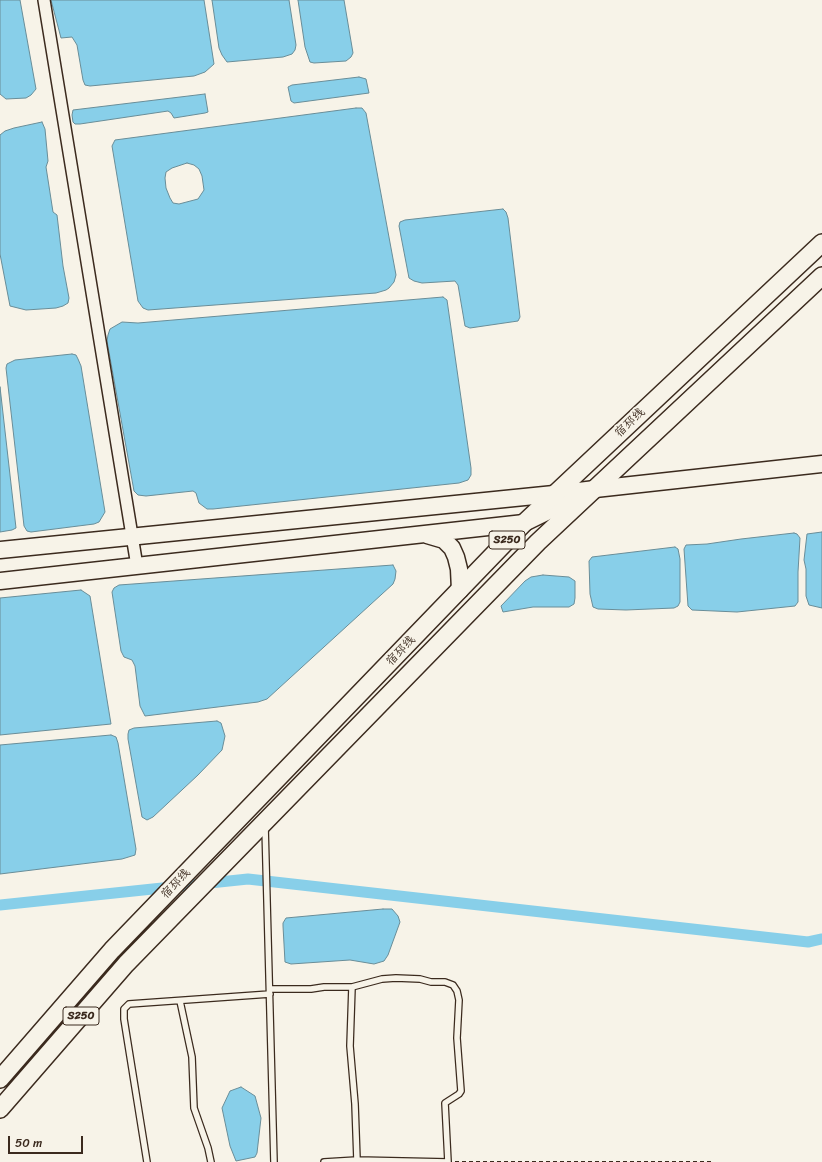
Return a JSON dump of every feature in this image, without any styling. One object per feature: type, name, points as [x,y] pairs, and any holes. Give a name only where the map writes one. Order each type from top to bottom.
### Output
[{"type":"main road","name":"宿邳线","points":[[0,1079],[112,950],[524,523],[822,243]]},
{"type":"main road","name":"宿邳线","points":[[0,1109],[126,964],[538,542],[822,276]]},
{"type":"street","points":[[44,0],[137,566]]},
{"type":"street","points":[[0,550],[554,494],[822,464]]},
{"type":"street","points":[[0,581],[524,523],[595,489]]},
{"type":"street","points":[[424,534],[444,540],[452,548],[459,569],[460,590]]},
{"type":"lane","points":[[265,821],[274,1162]]},
{"type":"lane","points":[[147,1162],[124,1019],[124,1009],[129,1004],[180,1001],[324,987],[352,987],[382,979],[396,978],[444,982],[453,986],[457,991],[459,1000],[457,1038],[461,1091],[445,1103],[448,1162],[358,1160],[324,1162]]},
{"type":"lane","points":[[352,987],[350,1046],[358,1160]]},
{"type":"lane","points":[[180,1001],[192,1057],[194,1108],[208,1148],[211,1162]]},
{"type":"path","points":[[448,1162],[713,1162]]},
{"type":"water","points":[[0,0],[20,0],[36,89],[26,98],[6,99],[0,94]]},
{"type":"water","points":[[51,0],[204,0],[214,64],[205,72],[194,76],[90,86],[85,85],[77,45],[72,37],[61,38]]},
{"type":"water","points":[[212,0],[289,0],[296,45],[295,50],[292,54],[283,57],[227,62],[219,48]]},
{"type":"water","points":[[298,0],[344,0],[353,53],[351,57],[346,61],[310,62],[305,47]]},
{"type":"water","points":[[359,77],[366,79],[369,93],[294,103],[291,101],[288,87],[292,85]]},
{"type":"water","points":[[205,94],[208,112],[205,113],[174,118],[168,111],[80,124],[75,124],[73,122],[73,110]]},
{"type":"water","points":[[362,108],[366,113],[396,275],[394,282],[386,290],[376,293],[148,310],[143,308],[138,301],[112,146],[115,140]],"holes":[[[187,163],[194,165],[199,169],[202,176],[204,190],[198,199],[179,204],[173,203],[166,188],[166,172],[172,168]]]},
{"type":"water","points":[[42,122],[45,129],[48,161],[46,167],[53,212],[57,215],[63,266],[69,298],[68,303],[56,308],[26,310],[10,306],[0,254],[0,135],[5,131],[14,128]]},
{"type":"water","points":[[503,209],[508,218],[520,317],[518,321],[470,328],[465,326],[458,285],[455,281],[422,283],[409,278],[399,226],[400,222],[405,220]]},
{"type":"water","points":[[443,297],[447,300],[471,468],[471,475],[468,480],[459,483],[213,509],[207,509],[199,503],[196,493],[193,491],[146,496],[138,495],[134,491],[107,341],[110,329],[122,322],[138,323]]},
{"type":"water","points":[[72,354],[76,355],[81,366],[105,512],[99,522],[94,524],[31,532],[27,531],[24,526],[6,368],[7,364],[15,360]]},
{"type":"water","points":[[0,387],[16,528],[0,532]]},
{"type":"water","points":[[822,532],[822,608],[809,605],[806,596],[806,569],[804,560],[807,534]]},
{"type":"water","points":[[794,533],[800,538],[798,602],[795,606],[737,612],[692,610],[688,606],[684,549],[686,545],[707,544]]},
{"type":"water","points":[[675,547],[678,549],[680,559],[680,602],[678,606],[674,608],[626,610],[598,609],[593,607],[590,594],[589,561],[592,557]]},
{"type":"water","points":[[393,565],[396,571],[393,584],[267,699],[258,702],[145,716],[140,706],[135,666],[132,660],[124,657],[121,651],[112,592],[114,588],[119,585]]},
{"type":"water","points":[[543,575],[569,577],[575,581],[574,604],[569,607],[533,607],[503,612],[501,606],[525,581],[531,577]]},
{"type":"water","points":[[81,590],[90,596],[111,724],[0,735],[0,598]]},
{"type":"water","points":[[217,721],[221,723],[225,736],[222,750],[198,775],[153,817],[147,820],[142,817],[128,739],[129,730],[134,728]]},
{"type":"water","points":[[111,735],[116,737],[118,743],[136,849],[135,855],[122,859],[0,874],[0,745]]},
{"type":"water","points":[[392,909],[398,916],[400,922],[388,955],[384,961],[374,964],[350,960],[291,964],[285,962],[283,923],[286,918]]},
{"type":"water","points":[[241,1087],[255,1096],[261,1118],[257,1153],[255,1157],[236,1161],[230,1146],[222,1108],[230,1091]]},
{"type":"waterway","points":[[0,905],[248,879],[808,942],[822,939]]}]
